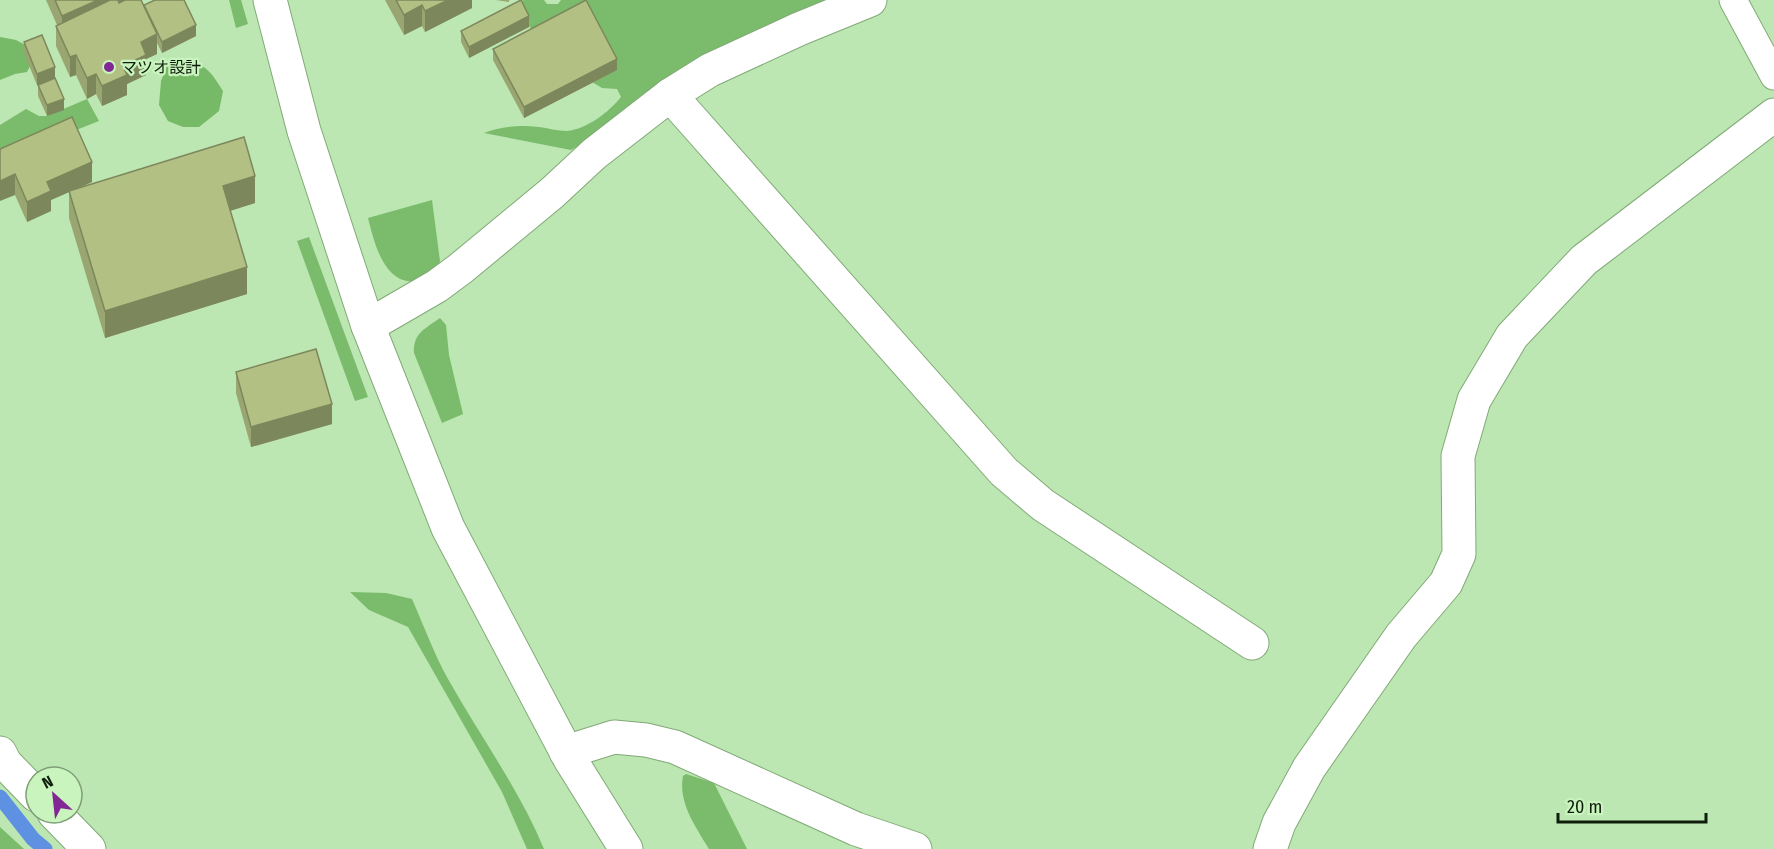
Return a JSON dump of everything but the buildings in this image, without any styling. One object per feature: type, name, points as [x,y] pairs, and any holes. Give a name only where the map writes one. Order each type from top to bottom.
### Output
[{"type":"street","points":[[270,0],[304,131],[368,326],[448,528],[566,752],[626,849]]},
{"type":"street","points":[[368,326],[437,286],[460,269],[552,193],[594,154],[670,95],[710,70],[799,29],[870,0]]},
{"type":"street","points":[[670,95],[1004,472],[1043,505],[1252,643]]},
{"type":"street","points":[[1270,849],[1279,823],[1308,768],[1401,636],[1446,583],[1459,554],[1458,456],[1474,400],[1512,336],[1584,260],[1774,115]]},
{"type":"street","points":[[566,752],[614,737],[646,740],[675,747],[856,829],[915,849]]},
{"type":"street","points":[[0,753],[5,763],[24,783]]},
{"type":"street","points":[[66,825],[89,849]]},
{"type":"lane","points":[[1733,0],[1774,76]]},
{"type":"green space","points":[[229,0],[241,0],[248,24],[236,28]]},
{"type":"green space","points":[[523,0],[544,0],[547,4],[558,4],[561,0],[831,0],[633,103],[585,142],[571,150],[484,133],[504,127],[518,126],[563,131],[575,130],[597,119],[621,97],[617,89],[602,88],[592,82],[548,47],[529,26],[523,15],[520,3]]},
{"type":"green space","points":[[0,37],[16,40],[29,47],[32,62],[27,72],[0,80]]},
{"type":"green space","points":[[190,62],[206,69],[223,91],[219,111],[199,127],[183,127],[168,121],[159,105],[161,81],[167,66]]},
{"type":"green space","points":[[87,99],[99,121],[0,160],[0,125],[26,109],[39,116],[47,116]]},
{"type":"green space","points":[[432,200],[440,261],[438,272],[421,280],[409,281],[398,278],[383,262],[368,218]]},
{"type":"green space","points":[[309,237],[368,397],[355,401],[297,241]]},
{"type":"green space","points":[[440,318],[446,325],[449,355],[463,414],[442,423],[414,353],[418,336]]},
{"type":"green space","points":[[350,592],[386,593],[412,599],[443,669],[523,805],[544,849],[527,849],[502,792],[408,627],[369,610]]},
{"type":"green space","points":[[686,774],[714,783],[747,849],[709,849],[694,823],[683,796],[683,776]]},
{"type":"green space","points":[[0,827],[24,849],[0,849]]},
{"type":"waterway","points":[[0,797],[33,839],[45,849]]},
{"type":"place","name":"マツオ設計","points":[[109,67]]}]
